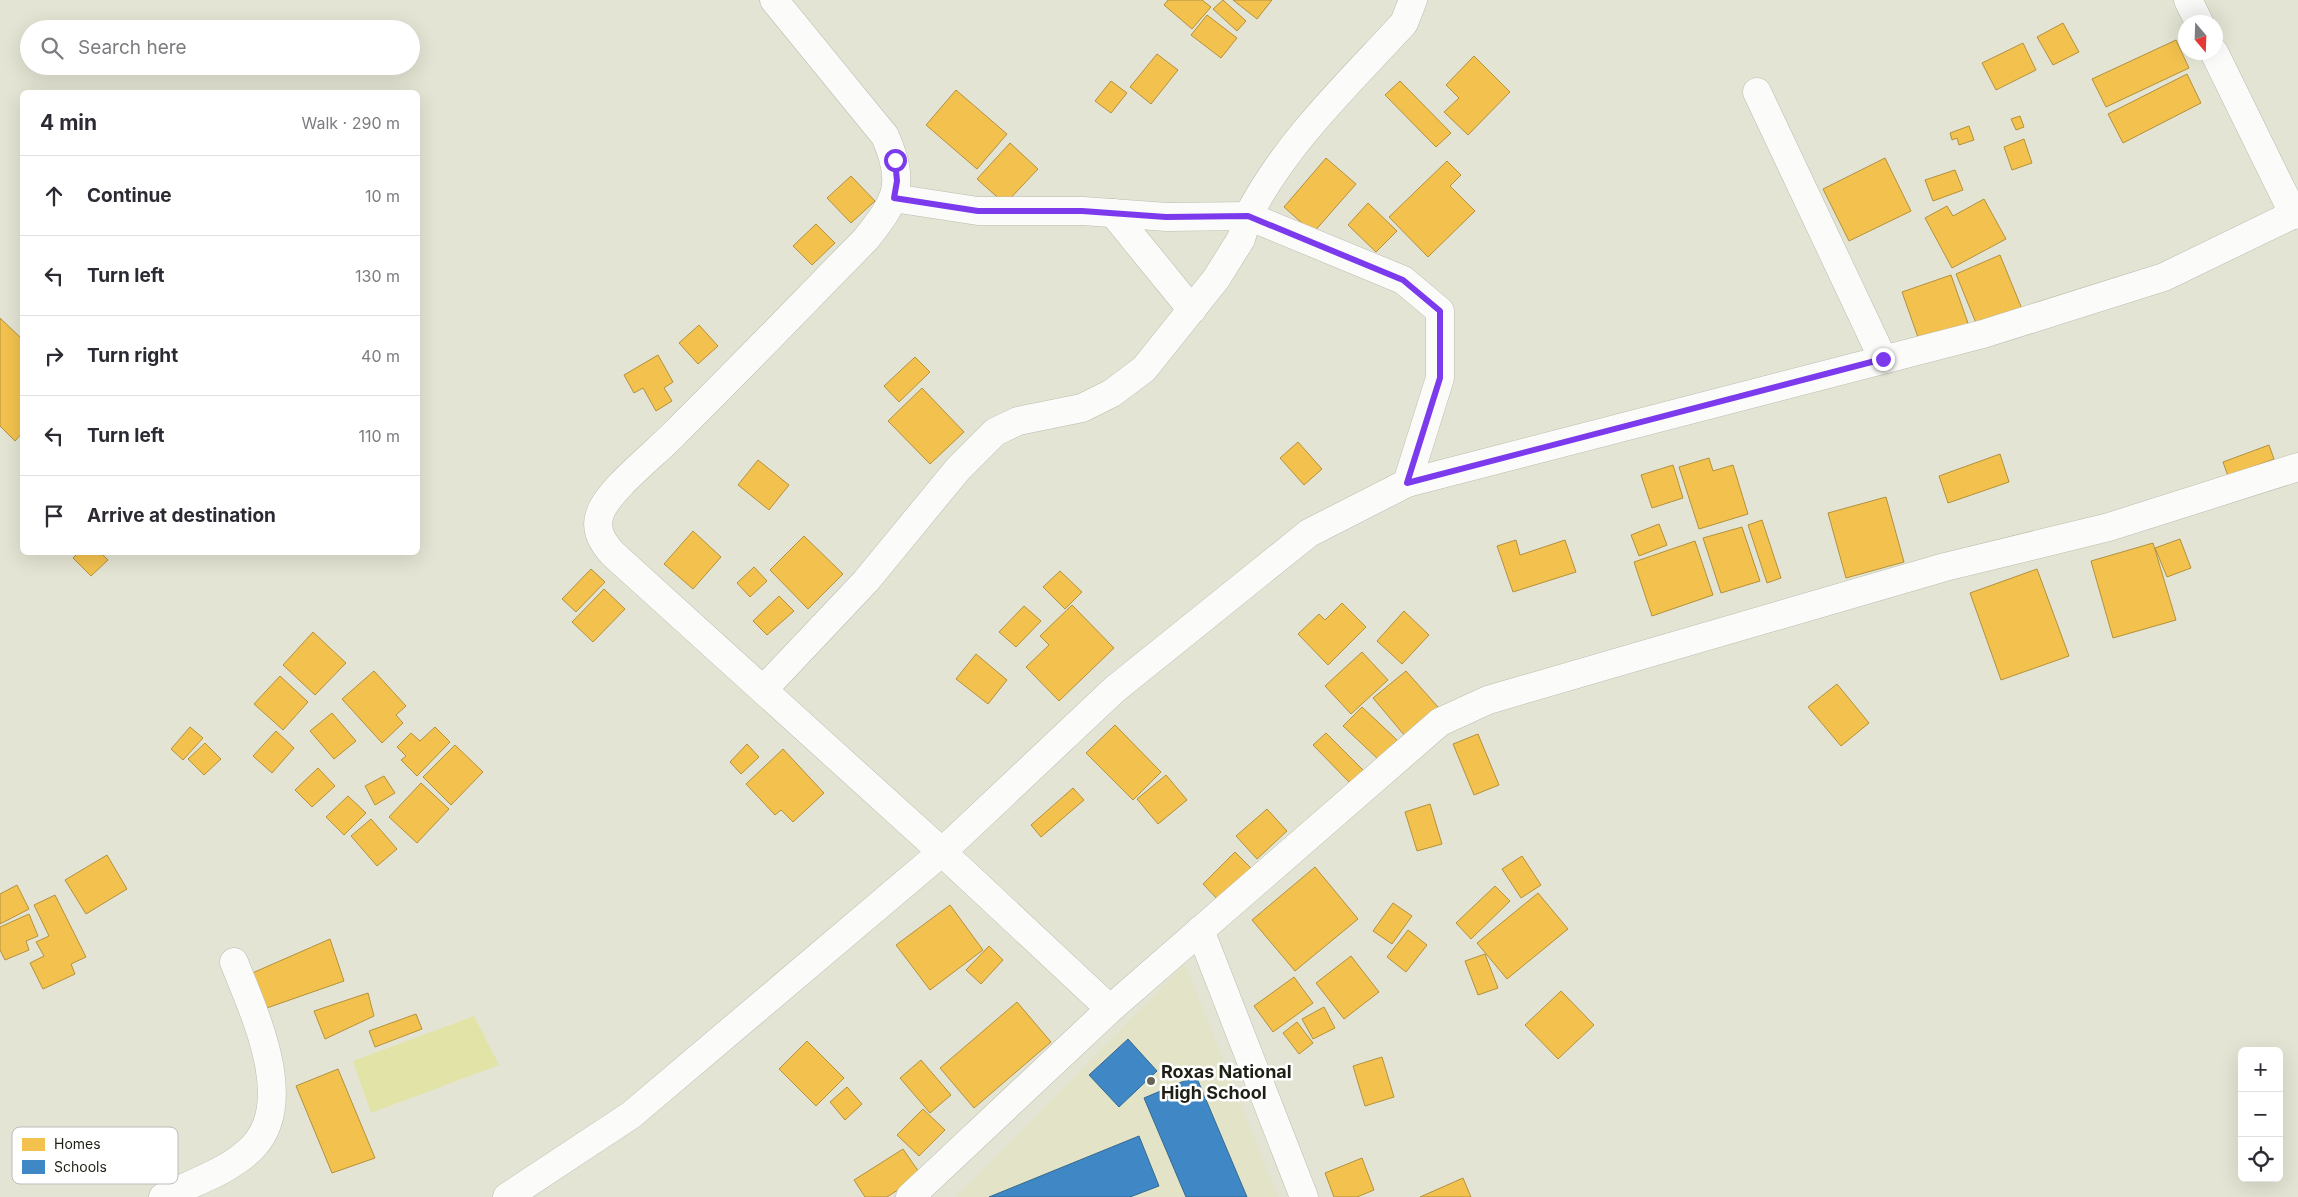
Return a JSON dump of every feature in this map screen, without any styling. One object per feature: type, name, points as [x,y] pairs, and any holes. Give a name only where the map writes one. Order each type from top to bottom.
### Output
[{"type":"street","points":[[774,0],[885,136],[895,160],[897,181],[894,198],[886,214],[866,239],[674,435],[608,498],[600,514],[598,527],[603,542],[613,554],[942,852],[1110,1009]]},
{"type":"street","points":[[763,690],[866,581],[958,469],[995,432],[1018,421],[1082,408],[1112,393],[1144,369],[1216,279],[1241,239],[1248,216],[1263,187],[1299,138],[1404,23],[1413,0]]},
{"type":"street","points":[[2188,0],[2196,15]]},
{"type":"street","points":[[507,1197],[631,1115],[942,852],[1115,690],[1309,533],[1407,483],[1983,334],[2164,277],[2296,214],[2218,60]]},
{"type":"street","points":[[1757,92],[1883,359]]},
{"type":"street","points":[[894,198],[978,211],[1082,211],[1166,217],[1248,216],[1403,280],[1440,311],[1440,378],[1407,483]]},
{"type":"street","points":[[1113,214],[1192,310]]},
{"type":"street","points":[[910,1197],[1110,1009],[1440,722],[1488,700],[1945,567],[2109,527],[2298,467]]},
{"type":"street","points":[[1200,930],[1304,1197]]},
{"type":"street","points":[[163,1197],[229,1164],[253,1146],[268,1119],[272,1091],[266,1045],[234,962]]},
{"type":"shaded area","name":"Roxas National High School","points":[[1185,964],[1278,1197],[956,1197]]},
{"type":"green space","points":[[474,1016],[499,1065],[371,1113],[353,1061]]},
{"type":"building: Homes","points":[[1168,0],[1202,0],[1211,7],[1192,29],[1164,5]]},
{"type":"building: Homes","points":[[1223,0],[1246,21],[1237,31],[1213,9]]},
{"type":"building: Homes","points":[[1233,0],[1272,0],[1257,19]]},
{"type":"building: Homes","points":[[1207,15],[1237,38],[1221,58],[1191,35]]},
{"type":"building: Homes","points":[[2063,23],[2079,52],[2053,65],[2037,37]]},
{"type":"building: Homes","points":[[2176,40],[2178,44],[2178,60],[2185,60],[2189,68],[2106,107],[2092,79]]},
{"type":"building: Homes","points":[[2023,43],[2036,70],[1996,90],[1982,63]]},
{"type":"building: Homes","points":[[1157,54],[1178,70],[1151,104],[1130,87]]},
{"type":"building: Homes","points":[[1474,56],[1510,92],[1468,135],[1444,112],[1459,98],[1446,85]]},
{"type":"building: Homes","points":[[2187,74],[2201,103],[2123,143],[2108,114]]},
{"type":"building: Homes","points":[[1111,81],[1127,93],[1111,113],[1095,101]]},
{"type":"building: Homes","points":[[1400,81],[1451,133],[1436,147],[1385,95]]},
{"type":"building: Homes","points":[[956,90],[1007,134],[977,169],[926,125]]},
{"type":"building: Homes","points":[[2020,116],[2024,127],[2016,130],[2011,119]]},
{"type":"building: Homes","points":[[1969,126],[1974,140],[1959,145],[1957,138],[1952,140],[1950,133]]},
{"type":"building: Homes","points":[[2024,139],[2032,163],[2012,170],[2004,147]]},
{"type":"building: Homes","points":[[1010,143],[1038,169],[1005,204],[977,179]]},
{"type":"building: Homes","points":[[1326,158],[1356,184],[1313,233],[1284,207]]},
{"type":"building: Homes","points":[[1885,158],[1911,211],[1849,241],[1823,189]]},
{"type":"building: Homes","points":[[1447,161],[1461,175],[1450,186],[1475,211],[1428,257],[1389,217]]},
{"type":"building: Homes","points":[[1955,170],[1963,190],[1933,201],[1925,180]]},
{"type":"building: Homes","points":[[851,176],[875,201],[851,223],[827,198]]},
{"type":"building: Homes","points":[[1984,199],[2006,239],[1952,268],[1925,218],[1947,206],[1953,216]]},
{"type":"building: Homes","points":[[1368,203],[1397,231],[1376,252],[1348,225]]},
{"type":"building: Homes","points":[[816,224],[835,243],[812,265],[793,246]]},
{"type":"building: Homes","points":[[2000,255],[2022,309],[1978,328],[1956,274]]},
{"type":"building: Homes","points":[[1951,275],[1969,326],[1920,343],[1902,292]]},
{"type":"building: Homes","points":[[0,318],[20,337],[20,435],[15,441],[0,426]]},
{"type":"building: Homes","points":[[699,325],[718,346],[698,364],[679,343]]},
{"type":"building: Homes","points":[[658,355],[673,382],[664,388],[672,401],[656,411],[643,388],[634,393],[624,375]]},
{"type":"building: Homes","points":[[915,357],[930,372],[899,402],[884,386]]},
{"type":"building: Homes","points":[[922,388],[964,432],[930,464],[888,421]]},
{"type":"building: Homes","points":[[1298,442],[1322,469],[1304,485],[1280,458]]},
{"type":"building: Homes","points":[[2269,445],[2274,459],[2228,476],[2223,462]]},
{"type":"building: Homes","points":[[2000,454],[2009,482],[1948,503],[1939,476]]},
{"type":"building: Homes","points":[[1709,458],[1713,471],[1733,465],[1748,514],[1699,529],[1679,467]]},
{"type":"building: Homes","points":[[758,460],[789,485],[769,510],[738,485]]},
{"type":"building: Homes","points":[[1673,465],[1683,498],[1652,508],[1641,475]]},
{"type":"building: Homes","points":[[1886,497],[1904,562],[1846,578],[1828,513]]},
{"type":"building: Homes","points":[[1762,520],[1781,578],[1767,583],[1748,525]]},
{"type":"building: Homes","points":[[1659,524],[1667,545],[1639,556],[1631,535]]},
{"type":"building: Homes","points":[[1742,527],[1760,581],[1721,593],[1703,538]]},
{"type":"building: Homes","points":[[693,531],[721,557],[693,589],[664,564]]},
{"type":"building: Homes","points":[[804,536],[843,574],[808,609],[770,570]]},
{"type":"building: Homes","points":[[2180,539],[2191,568],[2167,577],[2155,548]]},
{"type":"building: Homes","points":[[1516,540],[1520,555],[1565,540],[1576,572],[1513,592],[1497,546]]},
{"type":"building: Homes","points":[[1695,541],[1713,595],[1652,616],[1634,562]]},
{"type":"building: Homes","points":[[2153,543],[2176,620],[2113,638],[2091,561]]},
{"type":"building: Homes","points":[[76,555],[103,555],[108,560],[91,576],[73,558]]},
{"type":"building: Homes","points":[[754,567],[767,581],[750,597],[737,583]]},
{"type":"building: Homes","points":[[591,569],[605,582],[576,612],[562,599]]},
{"type":"building: Homes","points":[[2037,569],[2069,656],[2001,680],[1970,593]]},
{"type":"building: Homes","points":[[1060,571],[1082,592],[1065,609],[1043,587]]},
{"type":"building: Homes","points":[[604,589],[625,609],[593,642],[572,622]]},
{"type":"building: Homes","points":[[779,596],[794,611],[767,635],[753,621]]},
{"type":"building: Homes","points":[[1342,603],[1366,627],[1328,665],[1298,634],[1319,614],[1325,620]]},
{"type":"building: Homes","points":[[1072,605],[1114,648],[1059,701],[1026,667],[1049,645],[1040,636]]},
{"type":"building: Homes","points":[[1024,606],[1041,621],[1016,647],[999,632]]},
{"type":"building: Homes","points":[[1404,611],[1429,635],[1402,664],[1377,641]]},
{"type":"building: Homes","points":[[313,632],[346,663],[315,695],[283,665]]},
{"type":"building: Homes","points":[[1362,652],[1388,680],[1351,714],[1325,686]]},
{"type":"building: Homes","points":[[976,654],[1007,680],[988,704],[956,679]]},
{"type":"building: Homes","points":[[374,671],[406,706],[396,715],[403,723],[382,743],[342,699]]},
{"type":"building: Homes","points":[[1406,671],[1438,707],[1405,736],[1373,698]]},
{"type":"building: Homes","points":[[280,676],[308,702],[283,730],[254,704]]},
{"type":"building: Homes","points":[[1837,684],[1869,723],[1841,746],[1808,707]]},
{"type":"building: Homes","points":[[1362,707],[1398,741],[1379,760],[1343,726]]},
{"type":"building: Homes","points":[[332,713],[356,741],[334,759],[310,731]]},
{"type":"building: Homes","points":[[1115,725],[1161,772],[1133,800],[1086,753]]},
{"type":"building: Homes","points":[[190,727],[203,738],[183,760],[171,749]]},
{"type":"building: Homes","points":[[435,727],[450,742],[417,776],[401,760],[406,756],[397,747],[411,733],[420,741]]},
{"type":"building: Homes","points":[[276,731],[294,748],[272,773],[253,756]]},
{"type":"building: Homes","points":[[1326,733],[1365,772],[1351,784],[1313,745]]},
{"type":"building: Homes","points":[[1478,734],[1499,785],[1474,795],[1453,744]]},
{"type":"building: Homes","points":[[205,743],[221,759],[204,775],[188,759]]},
{"type":"building: Homes","points":[[747,744],[759,757],[741,774],[730,762]]},
{"type":"building: Homes","points":[[455,745],[483,772],[451,805],[423,777]]},
{"type":"building: Homes","points":[[783,749],[824,793],[793,822],[781,810],[775,815],[746,784]]},
{"type":"building: Homes","points":[[318,768],[335,786],[312,807],[295,790]]},
{"type":"building: Homes","points":[[1166,775],[1187,800],[1158,824],[1137,799]]},
{"type":"building: Homes","points":[[384,776],[395,793],[375,805],[365,786]]},
{"type":"building: Homes","points":[[421,783],[449,809],[417,843],[389,817]]},
{"type":"building: Homes","points":[[1073,788],[1084,800],[1041,837],[1031,825]]},
{"type":"building: Homes","points":[[348,796],[366,813],[344,835],[326,817]]},
{"type":"building: Homes","points":[[1430,804],[1442,844],[1417,851],[1405,812]]},
{"type":"building: Homes","points":[[1267,809],[1287,831],[1257,859],[1236,836]]},
{"type":"building: Homes","points":[[371,819],[397,849],[377,866],[351,836]]},
{"type":"building: Homes","points":[[1235,852],[1255,872],[1222,904],[1203,884]]},
{"type":"building: Homes","points":[[107,855],[127,889],[86,914],[65,880]]},
{"type":"building: Homes","points":[[1522,856],[1541,885],[1521,898],[1502,869]]},
{"type":"building: Homes","points":[[1315,867],[1358,919],[1295,971],[1252,920]]},
{"type":"building: Homes","points":[[17,885],[29,909],[0,924],[0,894]]},
{"type":"building: Homes","points":[[1495,886],[1510,901],[1471,939],[1456,923]]},
{"type":"building: Homes","points":[[1538,893],[1568,929],[1507,979],[1477,943]]},
{"type":"building: Homes","points":[[55,895],[86,957],[71,964],[75,974],[43,989],[30,963],[44,956],[36,942],[49,936],[34,905]]},
{"type":"building: Homes","points":[[1393,903],[1412,916],[1392,944],[1373,931]]},
{"type":"building: Homes","points":[[950,905],[983,950],[930,990],[896,945]]},
{"type":"building: Homes","points":[[29,914],[38,936],[26,941],[29,950],[5,960],[0,950],[0,927]]},
{"type":"building: Homes","points":[[1408,930],[1427,945],[1406,972],[1387,957]]},
{"type":"building: Homes","points":[[330,939],[344,981],[264,1009],[250,974]]},
{"type":"building: Homes","points":[[989,946],[1003,960],[981,984],[966,970]]},
{"type":"building: Homes","points":[[1485,954],[1498,988],[1478,995],[1465,961]]},
{"type":"building: Homes","points":[[1351,956],[1379,992],[1344,1019],[1316,983]]},
{"type":"building: Homes","points":[[1294,977],[1313,1003],[1273,1032],[1254,1006]]},
{"type":"building: Homes","points":[[1561,991],[1594,1025],[1558,1059],[1525,1025]]},
{"type":"building: Homes","points":[[368,993],[374,1016],[325,1039],[314,1011]]},
{"type":"building: Homes","points":[[1017,1002],[1051,1042],[974,1108],[940,1068]]},
{"type":"building: Homes","points":[[1324,1007],[1335,1028],[1313,1039],[1302,1019]]},
{"type":"building: Homes","points":[[416,1014],[422,1029],[375,1047],[369,1031]]},
{"type":"building: Homes","points":[[1297,1022],[1313,1043],[1299,1054],[1283,1033]]},
{"type":"building: Homes","points":[[807,1041],[844,1078],[816,1106],[779,1069]]},
{"type":"building: Homes","points":[[1382,1057],[1394,1097],[1365,1106],[1353,1066]]},
{"type":"building: Homes","points":[[921,1060],[951,1095],[930,1113],[900,1078]]},
{"type":"building: Homes","points":[[338,1069],[375,1158],[332,1173],[296,1086]]},
{"type":"building: Homes","points":[[847,1087],[862,1104],[845,1120],[830,1102]]},
{"type":"building: Homes","points":[[923,1109],[945,1130],[919,1156],[897,1135]]},
{"type":"building: Homes","points":[[903,1149],[921,1175],[887,1197],[865,1197],[854,1180]]},
{"type":"building: Homes","points":[[1362,1158],[1374,1190],[1357,1197],[1334,1197],[1325,1173]]},
{"type":"building: Homes","points":[[1463,1178],[1471,1197],[1420,1197]]},
{"type":"building: Schools","points":[[1128,1039],[1157,1071],[1119,1107],[1089,1075]]},
{"type":"building: Schools","points":[[1196,1076],[1247,1197],[1186,1197],[1144,1098]]},
{"type":"building: Schools","points":[[1139,1136],[1159,1186],[1130,1197],[989,1197]]},
{"type":"place","name":"Roxas National High School","points":[[1151,1081]]},
{"type":"route","points":[[895,160],[897,181],[894,198],[978,211],[1082,211],[1166,217],[1248,216],[1403,280],[1440,311],[1440,378],[1407,483],[1883,359]]}]
